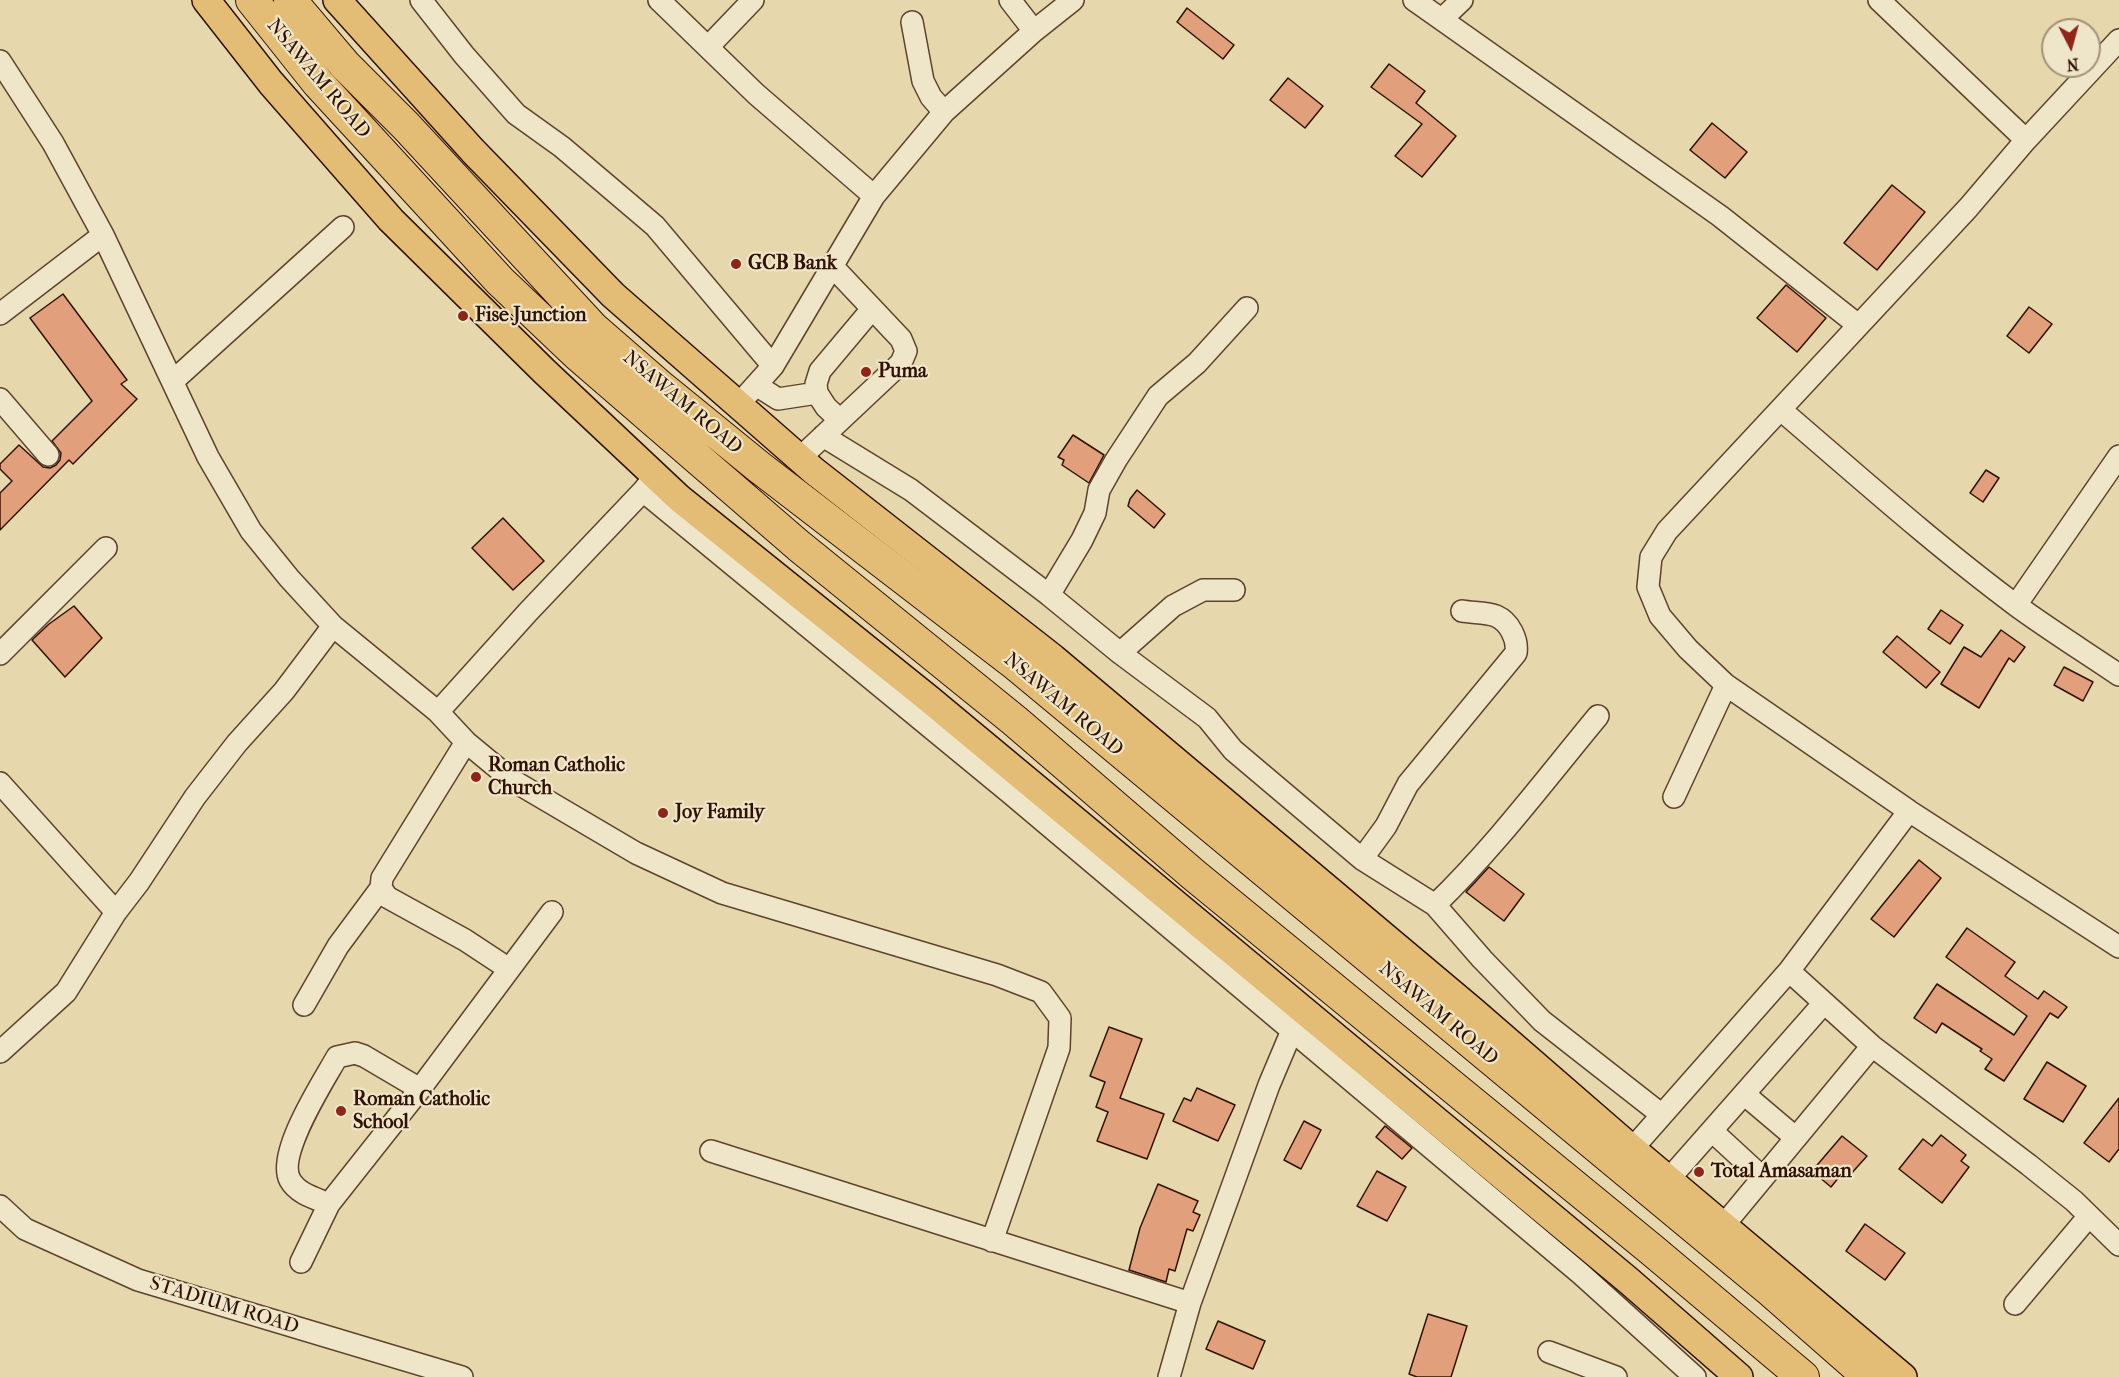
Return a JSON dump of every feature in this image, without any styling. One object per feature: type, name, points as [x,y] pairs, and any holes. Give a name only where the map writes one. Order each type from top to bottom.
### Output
[{"type":"highway","name":"NSAWAM ROAD","points":[[252,0],[318,83],[500,281],[578,356],[799,546],[1015,721],[1194,875],[1607,1213],[1803,1377]]},
{"type":"highway","name":"NSAWAM ROAD","points":[[290,0],[345,65],[406,126],[593,328],[759,467],[1014,663],[1771,1291],[1869,1377]]},
{"type":"main road","points":[[206,0],[271,83],[391,220],[545,372],[649,483],[679,498],[938,707],[1297,1020],[1629,1281],[1739,1377]]},
{"type":"main road","points":[[337,0],[473,151],[613,296],[800,458],[1053,658],[1903,1377]]},
{"type":"street","points":[[421,0],[464,55],[516,114],[562,147],[655,226],[773,366]]},
{"type":"street","points":[[659,0],[756,94],[874,196]]},
{"type":"street","points":[[708,47],[753,0]]},
{"type":"street","points":[[1010,0],[1034,31]]},
{"type":"street","points":[[738,405],[773,366],[874,196],[944,112],[1034,31],[1073,0]]},
{"type":"street","points":[[1414,0],[1720,216],[1858,325]]},
{"type":"street","points":[[1442,19],[1462,0]]},
{"type":"street","points":[[1879,0],[2026,140]]},
{"type":"street","points":[[912,22],[923,81],[931,97],[944,112]]},
{"type":"street","points":[[2119,39],[2026,140],[1968,208],[1667,531],[1652,557],[1648,587],[1660,616],[1688,650],[1726,685],[1909,811],[2119,947]]},
{"type":"street","points":[[0,61],[53,143],[103,235],[208,457],[251,531],[289,578],[333,626],[438,712],[466,742],[512,780],[556,808],[636,853],[722,893],[997,975],[1041,992],[1060,1018],[1059,1048],[992,1241]]},
{"type":"street","points":[[173,381],[343,227]]},
{"type":"street","points":[[0,314],[103,235]]},
{"type":"street","points":[[800,458],[901,363],[906,351],[901,339],[833,267]]},
{"type":"street","points":[[1049,595],[1082,540],[1095,513],[1100,490],[1105,480],[1158,396],[1197,363],[1247,308]]},
{"type":"street","points":[[840,420],[826,407],[817,393],[816,384],[820,371],[872,309]]},
{"type":"street","points":[[756,385],[778,399],[817,393]]},
{"type":"street","points":[[0,399],[48,455]]},
{"type":"street","points":[[1781,410],[1896,508],[2016,605],[2119,675]]},
{"type":"street","points":[[823,436],[911,490],[1207,718],[1233,750],[1362,859],[1435,905],[1482,959],[1542,1021],[1662,1115]]},
{"type":"street","points":[[2016,605],[2117,463]]},
{"type":"street","points":[[438,712],[649,483]]},
{"type":"street","points":[[0,654],[106,548]]},
{"type":"street","points":[[1120,653],[1173,606],[1203,590],[1234,590]]},
{"type":"street","points":[[1362,859],[1386,826],[1408,784],[1516,653],[1517,645],[1506,623],[1497,616],[1462,611]]},
{"type":"street","points":[[0,1052],[66,992],[116,912],[209,779],[237,743],[284,691],[333,626]]},
{"type":"street","points":[[1674,797],[1726,685]]},
{"type":"street","points":[[1435,905],[1488,847],[1598,716]]},
{"type":"street","points":[[304,1005],[338,946],[381,888],[382,878],[466,742]]},
{"type":"street","points":[[0,783],[116,912]]},
{"type":"street","points":[[1632,1149],[1789,971],[1909,811]]},
{"type":"street","points":[[381,888],[387,897],[465,940],[509,969]]},
{"type":"street","points":[[301,1262],[329,1204],[420,1089],[552,912]]},
{"type":"street","points":[[1789,971],[1872,1046],[2029,1165],[2119,1245]]},
{"type":"street","points":[[1669,1179],[1824,1003]]},
{"type":"street","points":[[1169,1377],[1190,1303],[1269,1085],[1297,1020],[1695,1377]]},
{"type":"street","points":[[1724,1226],[1872,1046]]},
{"type":"street","points":[[329,1204],[300,1192],[289,1179],[286,1163],[291,1143],[337,1057],[354,1053],[364,1056],[420,1089]]},
{"type":"street","points":[[1744,1094],[1796,1138]]},
{"type":"street","points":[[1712,1131],[1762,1178]]},
{"type":"street","points":[[711,1151],[1190,1303]]},
{"type":"street","name":"STADIUM ROAD","points":[[0,1206],[25,1229],[138,1280],[462,1377]]},
{"type":"street","points":[[2015,1304],[2089,1216]]},
{"type":"street","points":[[1549,1352],[1616,1377]]},
{"type":"building","points":[[1187,8],[1234,45],[1223,59],[1177,22]]},
{"type":"building","points":[[1389,64],[1425,91],[1416,103],[1456,136],[1422,177],[1395,156],[1422,124],[1371,87]]},
{"type":"building","points":[[1288,78],[1323,106],[1305,128],[1270,100]]},
{"type":"building","points":[[1712,123],[1747,152],[1725,178],[1690,150]]},
{"type":"building","points":[[1892,185],[1925,212],[1877,270],[1844,243]]},
{"type":"building","points":[[1786,285],[1826,318],[1797,352],[1757,318]]},
{"type":"building","points":[[63,294],[127,380],[121,384],[137,399],[73,464],[69,460],[0,530],[0,493],[12,481],[0,469],[0,464],[19,445],[43,467],[50,468],[56,465],[61,453],[52,441],[92,401],[30,318]]},
{"type":"building","points":[[2029,307],[2052,324],[2029,353],[2007,336]]},
{"type":"building","points":[[1073,435],[1104,455],[1089,483],[1062,465],[1064,460],[1058,457]]},
{"type":"building","points":[[1986,470],[1999,478],[1983,502],[1970,493]]},
{"type":"building","points":[[1137,490],[1165,514],[1154,528],[1128,506]]},
{"type":"building","points":[[503,518],[544,561],[513,590],[472,548]]},
{"type":"building","points":[[74,606],[102,638],[65,677],[32,640]]},
{"type":"building","points":[[1941,610],[1963,625],[1950,644],[1928,629]]},
{"type":"building","points":[[2001,630],[2025,647],[2014,662],[2009,658],[1979,708],[1941,684],[1964,647],[1981,657]]},
{"type":"building","points":[[1897,636],[1940,672],[1926,688],[1883,652]]},
{"type":"building","points":[[2064,667],[2093,682],[2083,701],[2054,685]]},
{"type":"building","points":[[1919,860],[1941,878],[1894,937],[1871,919]]},
{"type":"building","points":[[1489,867],[1524,894],[1504,921],[1466,892]]},
{"type":"building","points":[[1967,928],[2015,962],[2005,976],[2038,999],[2044,991],[2067,1007],[2058,1018],[2050,1013],[2004,1081],[1985,1069],[1992,1059],[1980,1051],[1982,1049],[1942,1023],[1936,1033],[1914,1018],[1937,984],[2014,1035],[2027,1016],[1946,957]]},
{"type":"building","points":[[1109,1027],[1142,1039],[1120,1098],[1164,1114],[1147,1159],[1097,1141],[1108,1112],[1096,1107],[1105,1082],[1090,1076]]},
{"type":"building","points":[[2047,1062],[2086,1086],[2063,1122],[2024,1099]]},
{"type":"building","points":[[1197,1088],[1235,1105],[1218,1141],[1173,1121],[1184,1098],[1191,1101]]},
{"type":"building","points":[[2119,1098],[2119,1149],[2109,1162],[2084,1143]]},
{"type":"building","points":[[1304,1121],[1321,1130],[1301,1169],[1284,1160]]},
{"type":"building","points":[[1385,1126],[1412,1148],[1402,1159],[1376,1137]]},
{"type":"building","points":[[1941,1135],[1966,1155],[1961,1161],[1969,1167],[1942,1203],[1899,1169],[1923,1139],[1932,1146]]},
{"type":"building","points":[[1842,1136],[1867,1156],[1850,1175],[1844,1171],[1831,1187],[1812,1171]]},
{"type":"building","points":[[1377,1171],[1406,1187],[1387,1221],[1357,1206]]},
{"type":"building","points":[[1158,1184],[1198,1201],[1193,1212],[1200,1215],[1193,1231],[1187,1229],[1175,1271],[1169,1269],[1166,1282],[1129,1270],[1140,1228]]},
{"type":"building","points":[[1865,1224],[1905,1253],[1885,1280],[1846,1251]]},
{"type":"building","points":[[1428,1314],[1467,1326],[1451,1377],[1417,1377],[1409,1374]]},
{"type":"building","points":[[1218,1321],[1265,1341],[1253,1369],[1206,1349]]},
{"type":"place","name":"GCB Bank","points":[[736,264]]},
{"type":"place","name":"Fise Junction","points":[[463,316]]},
{"type":"place","name":"Puma","points":[[866,372]]},
{"type":"place","name":"Roman Catholic Church","points":[[476,777]]},
{"type":"place","name":"Joy Family","points":[[663,813]]},
{"type":"place","name":"Roman Catholic School","points":[[341,1111]]},
{"type":"place","name":"Total Amasaman","points":[[1699,1172]]}]
